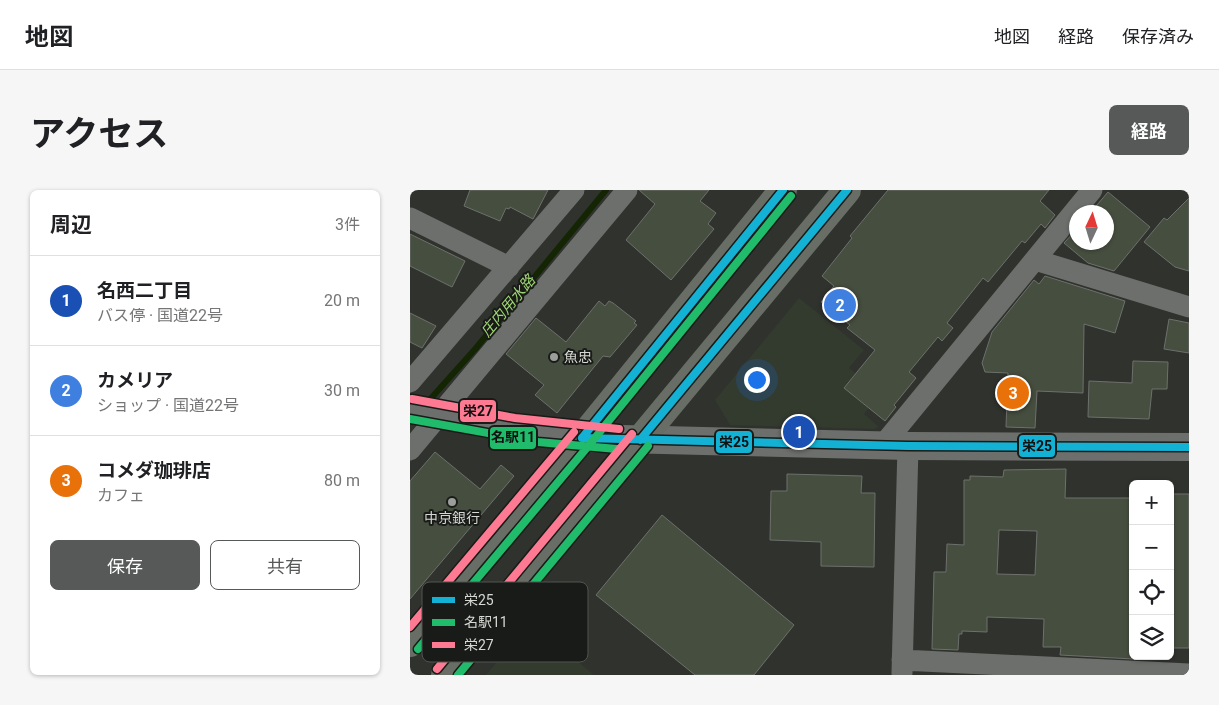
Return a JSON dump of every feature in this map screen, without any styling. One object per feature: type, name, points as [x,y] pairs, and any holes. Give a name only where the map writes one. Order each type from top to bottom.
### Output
[{"type":"highway","points":[[461,582],[582,438],[783,190]]},
{"type":"highway","points":[[522,582],[847,190]]},
{"type":"highway","points":[[410,643],[422,629]]},
{"type":"highway","points":[[445,675],[456,662]]},
{"type":"street","points":[[410,382],[574,190]]},
{"type":"street","points":[[410,450],[427,413],[627,190]]},
{"type":"street","points":[[1092,190],[1035,260],[896,445],[902,668],[1189,674]]},
{"type":"street","points":[[410,218],[509,267]]},
{"type":"street","points":[[1035,260],[1189,307]]},
{"type":"street","points":[[427,413],[582,438],[896,445],[1189,446]]},
{"type":"shaded area","points":[[799,298],[864,350],[849,368],[880,394],[864,414],[879,427],[874,429],[730,425],[715,400]]},
{"type":"shaded area","points":[[497,662],[578,662],[594,675],[486,675]]},
{"type":"building","points":[[470,190],[548,190],[533,219],[510,207],[509,209],[506,208],[500,221],[464,206]]},
{"type":"building","points":[[639,190],[709,190],[700,201],[716,213],[708,224],[714,229],[671,280],[626,240],[655,204]]},
{"type":"building","points":[[888,190],[1049,190],[1040,201],[1055,215],[1045,228],[1041,224],[1025,243],[1022,241],[988,282],[983,278],[947,323],[953,328],[942,341],[938,337],[909,372],[916,378],[894,405],[896,407],[885,421],[844,388],[875,350],[847,328],[850,325],[821,302],[834,286],[822,276],[852,238],[850,236]]},
{"type":"building","points":[[1108,192],[1150,227],[1114,271],[1088,263],[1072,250],[1114,250],[1114,205],[1097,205]]},
{"type":"building","points":[[1189,198],[1189,271],[1175,267],[1144,242],[1164,218],[1167,220]]},
{"type":"building","points":[[410,234],[465,261],[452,287],[410,266]]},
{"type":"building","points":[[1069,238],[1069,247],[1064,243]]},
{"type":"building","points":[[1045,276],[1125,301],[1115,333],[1084,324],[1083,393],[1037,391],[1035,428],[1006,427],[1008,373],[985,372],[982,363],[992,332],[1034,280],[1039,284]]},
{"type":"building","points":[[599,301],[605,306],[609,301],[613,303],[636,321],[634,323],[637,325],[610,357],[603,356],[557,413],[535,395],[544,385],[506,354],[536,318],[566,342]]},
{"type":"building","points":[[410,313],[436,326],[422,348],[410,342]]},
{"type":"building","points":[[1169,319],[1189,323],[1189,353],[1164,349]]},
{"type":"building","points":[[1133,361],[1168,362],[1167,389],[1152,389],[1149,419],[1088,417],[1089,381],[1132,383]]},
{"type":"building","points":[[435,452],[480,489],[501,465],[514,476],[424,582],[422,582],[422,585],[410,599],[410,481]]},
{"type":"building","points":[[1066,469],[1065,498],[1129,498],[1129,659],[1060,655],[1061,647],[1043,647],[1044,619],[987,617],[987,632],[962,631],[962,634],[959,634],[958,650],[932,649],[934,572],[946,572],[947,544],[964,545],[964,480],[970,480],[970,476],[1003,477],[1004,470]],"holes":[[[999,530],[1037,531],[1035,575],[997,574]]]},
{"type":"building","points":[[787,474],[862,476],[861,493],[875,493],[874,567],[821,566],[821,542],[770,540],[771,491],[787,491]]},
{"type":"building","points":[[1174,494],[1189,494],[1189,648],[1174,648]]},
{"type":"building","points":[[662,515],[794,625],[754,675],[695,675],[596,595]]},
{"type":"waterway","name":"庄内用水路","points":[[425,405],[476,348],[606,190]]},
{"type":"transit line","name":"栄25","points":[[582,438],[783,190]]},
{"type":"transit line","name":"栄25","points":[[640,440],[847,190]]},
{"type":"transit line","name":"名駅11","points":[[474,582],[590,444],[791,196]]},
{"type":"transit line","name":"栄27","points":[[412,399],[515,418],[619,429]]},
{"type":"transit line","name":"名駅11","points":[[410,419],[538,442],[617,449]]},
{"type":"transit line","name":"栄27","points":[[448,582],[574,432]]},
{"type":"transit line","name":"栄27","points":[[509,582],[632,434]]},
{"type":"transit line","name":"栄25","points":[[582,438],[908,446],[1189,447]]},
{"type":"transit line","name":"名駅11","points":[[535,582],[648,446]]},
{"type":"transit line","name":"栄27","points":[[410,627],[422,613]]},
{"type":"transit line","name":"名駅11","points":[[418,649],[422,644]]},
{"type":"transit line","name":"栄27","points":[[437,669],[443,662]]},
{"type":"transit line","name":"名駅11","points":[[458,675],[469,662]]},
{"type":"place","name":"カメリア","points":[[840,305]]},
{"type":"place","name":"魚忠","points":[[554,357]]},
{"type":"place","name":"コメダ珈琲店","points":[[1013,393]]},
{"type":"place","name":"名西二丁目","points":[[799,432]]},
{"type":"place","name":"中京銀行","points":[[452,502]]}]
